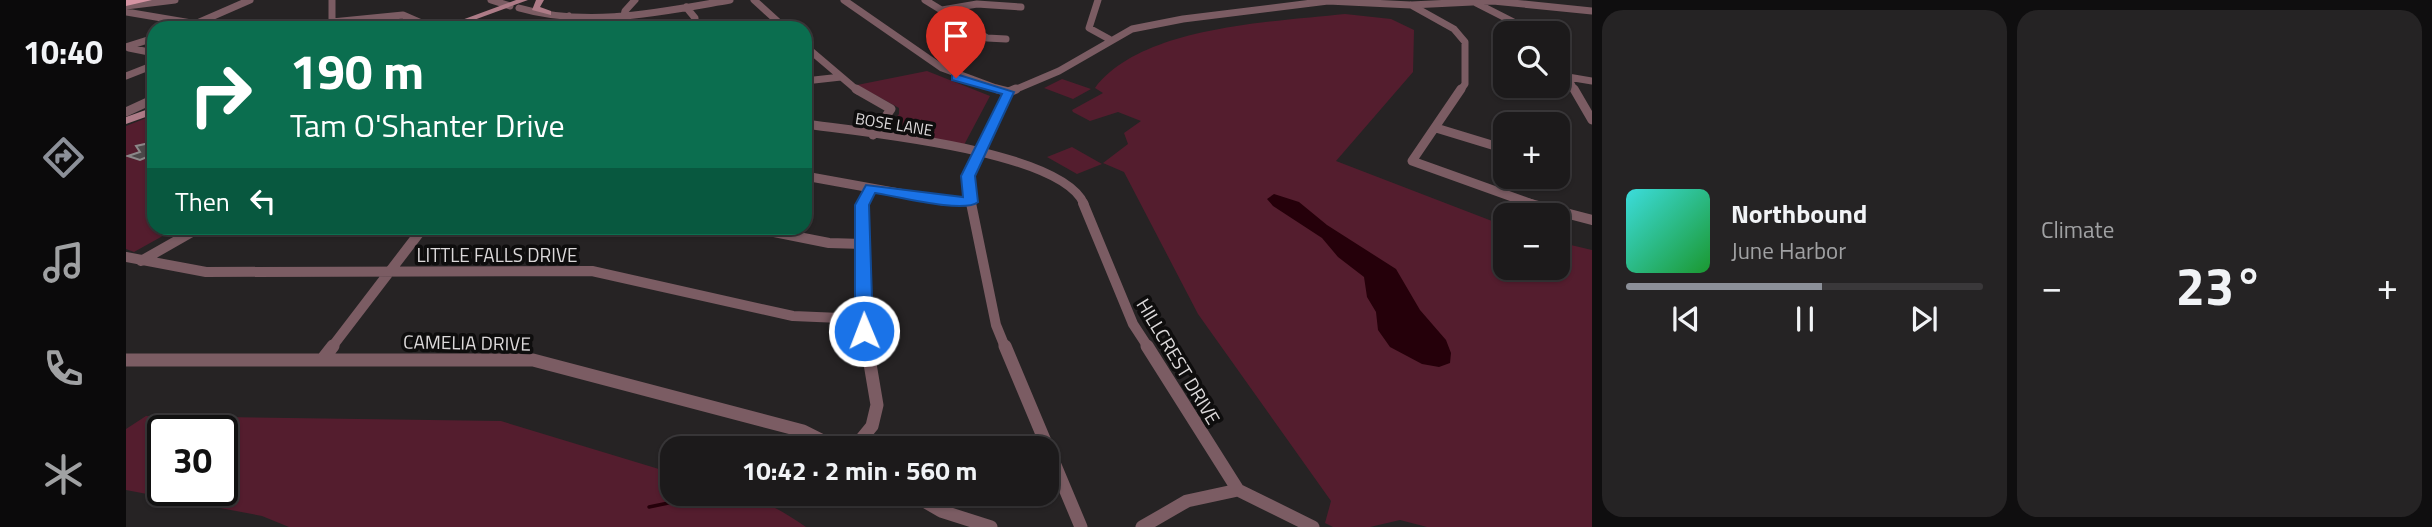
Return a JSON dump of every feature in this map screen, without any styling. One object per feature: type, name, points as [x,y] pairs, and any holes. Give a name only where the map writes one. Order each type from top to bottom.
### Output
[{"type":"main road","points":[[126,4],[148,0]]},
{"type":"main road","points":[[467,21],[538,0]]},
{"type":"main road","points":[[538,0],[535,8],[548,13]]},
{"type":"main road","points":[[478,21],[518,5]]},
{"type":"main road","points":[[126,113],[147,105]]},
{"type":"main road","points":[[126,121],[147,113]]},
{"type":"street","points":[[126,4],[175,0]]},
{"type":"street","points":[[202,21],[250,0]]},
{"type":"street","points":[[332,0],[332,21]]},
{"type":"street","points":[[491,0],[569,16]]},
{"type":"street","points":[[623,21],[635,0]]},
{"type":"street","points":[[690,0],[696,6]]},
{"type":"street","points":[[518,5],[569,16],[624,16],[729,0]]},
{"type":"street","points":[[754,0],[777,21]]},
{"type":"street","points":[[844,0],[943,72],[970,83],[1009,92],[1059,71],[1109,39],[1132,29],[1183,19],[1328,1],[1411,5],[1471,0],[1592,11]]},
{"type":"street","points":[[925,0],[987,38],[1006,39]]},
{"type":"street","points":[[1098,0],[1089,28],[1109,39]]},
{"type":"street","points":[[1260,0],[1277,8]]},
{"type":"street","points":[[1471,0],[1512,21]]},
{"type":"street","points":[[942,10],[977,4],[1021,6]]},
{"type":"street","points":[[1411,5],[1454,29],[1465,42],[1465,84],[1412,161],[1537,206],[1592,220]]},
{"type":"street","points":[[686,7],[695,21]]},
{"type":"street","points":[[1171,11],[1183,19]]},
{"type":"street","points":[[126,12],[178,21]]},
{"type":"street","points":[[342,21],[403,15],[417,21]]},
{"type":"street","points":[[562,21],[569,16]]},
{"type":"street","points":[[126,48],[147,40]]},
{"type":"street","points":[[126,48],[147,52]]},
{"type":"street","points":[[812,52],[864,96],[891,109],[873,135]]},
{"type":"street","points":[[126,76],[147,68]]},
{"type":"street","points":[[812,79],[841,77]]},
{"type":"street","points":[[1570,77],[1592,81]]},
{"type":"street","points":[[1570,80],[1590,115]]},
{"type":"street","points":[[1009,92],[968,176],[971,202],[996,325],[1081,527]]},
{"type":"street","name":"BOSE LANE","points":[[812,125],[978,153]]},
{"type":"street","points":[[1436,128],[1493,145]]},
{"type":"street","name":"HILLCREST DRIVE","points":[[978,153],[1031,164],[1063,178],[1077,190],[1133,324],[1238,490]]},
{"type":"street","points":[[812,177],[943,201],[971,202]]},
{"type":"street","points":[[863,436],[872,426],[877,405],[864,319],[862,205],[871,188]]},
{"type":"street","points":[[141,261],[187,235]]},
{"type":"street","points":[[322,360],[417,235]]},
{"type":"street","points":[[788,235],[829,243],[863,244]]},
{"type":"street","name":"LITTLE FALLS DRIVE","points":[[126,257],[194,271],[592,271],[793,316],[864,319]]},
{"type":"street","name":"CAMELIA DRIVE","points":[[130,364],[533,360],[803,431],[813,436]]},
{"type":"street","points":[[1142,527],[1187,501],[1238,490],[1313,527]]},
{"type":"street","points":[[932,506],[991,527]]},
{"type":"shaded area","points":[[1345,14],[1391,19],[1414,30],[1413,72],[1336,161],[1493,221],[1493,280],[1570,280],[1570,245],[1592,250],[1592,527],[1427,527],[1400,520],[1370,527],[1333,527],[1325,523],[1331,501],[1198,314],[1124,172],[1103,163],[1128,144],[1124,133],[1141,121],[1118,112],[1090,121],[1072,110],[1103,93],[1095,88],[1116,67],[1143,51],[1175,39],[1210,31]]},
{"type":"shaded area","points":[[927,71],[990,96],[964,145],[888,133],[886,130],[899,114],[899,108],[857,85]]},
{"type":"shaded area","points":[[1062,79],[1091,89],[1073,99],[1044,88]]},
{"type":"shaded area","points":[[147,118],[147,235],[164,235],[134,252],[126,249],[126,126]]},
{"type":"shaded area","points":[[1072,147],[1102,164],[1077,174],[1047,157]]},
{"type":"shaded area","points":[[1274,194],[1299,202],[1327,225],[1396,269],[1420,310],[1446,340],[1451,353],[1450,363],[1439,367],[1422,364],[1390,347],[1378,330],[1376,312],[1367,297],[1364,277],[1338,257],[1322,238],[1273,206],[1267,199]]},
{"type":"shaded area","points":[[147,416],[147,494],[126,490],[126,429]]},
{"type":"shaded area","points":[[238,417],[501,421],[660,469],[660,506],[771,506],[806,527],[289,527],[262,516],[210,506],[238,506]]},
{"type":"building","points":[[147,144],[147,157],[140,160],[128,156],[140,152],[136,146]]},
{"type":"waterway","points":[[649,507],[660,505]]},
{"type":"route","points":[[864,331],[862,205],[871,188],[943,201],[971,202],[968,176],[1009,92],[956,78]]}]
